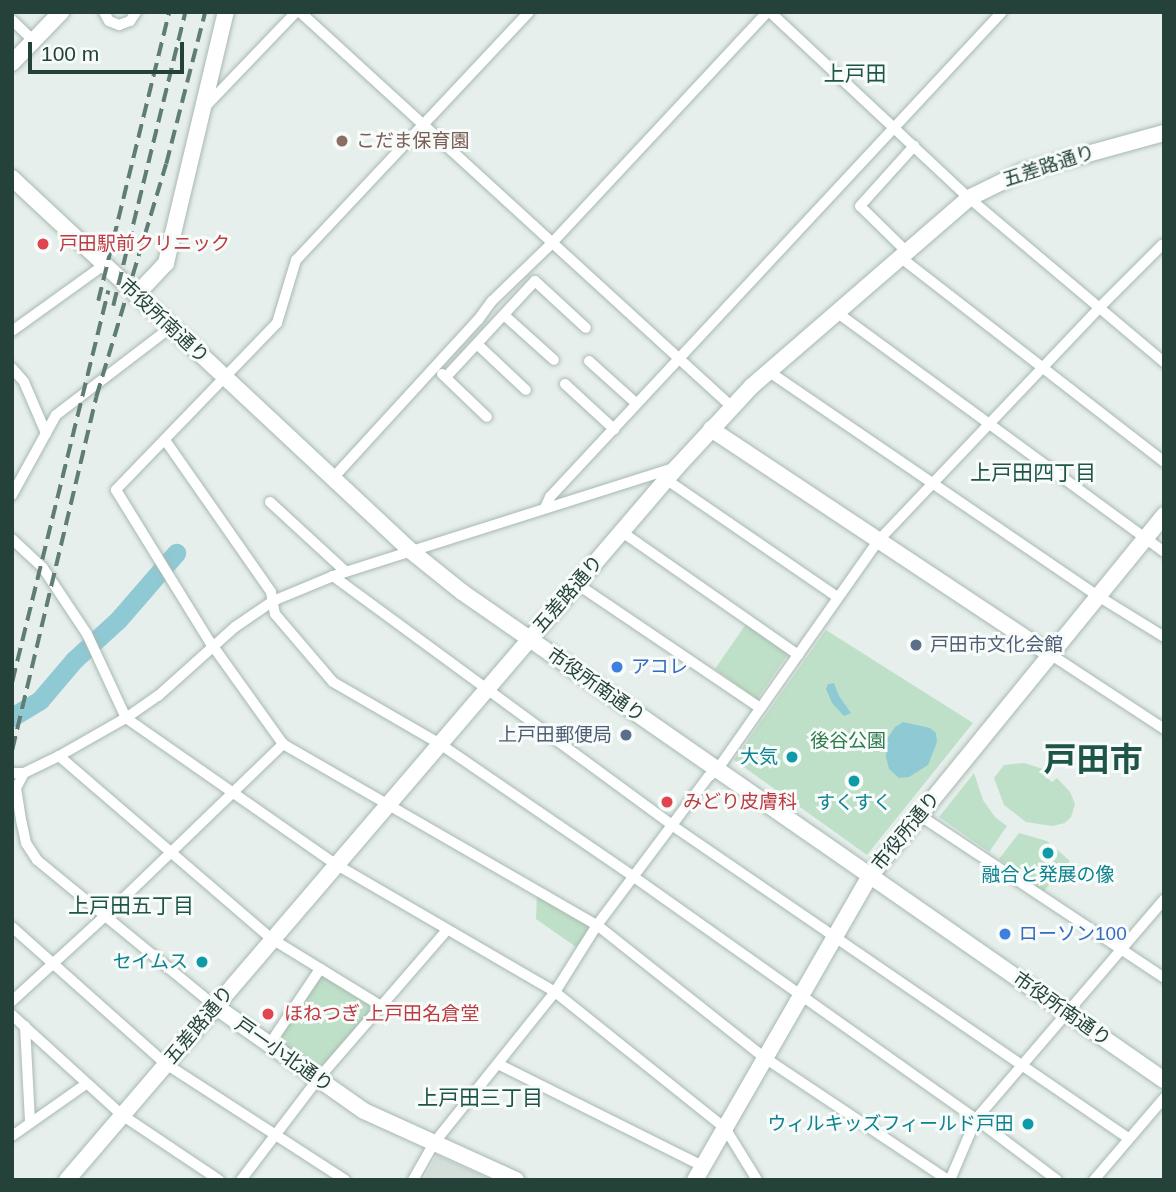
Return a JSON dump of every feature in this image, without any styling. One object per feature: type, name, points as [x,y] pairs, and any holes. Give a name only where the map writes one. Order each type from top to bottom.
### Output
[{"type":"street","points":[[12,63],[61,12]]},
{"type":"street","points":[[104,12],[109,21],[119,25],[130,22],[136,12]]},
{"type":"street","points":[[136,295],[166,263],[226,12]]},
{"type":"street","points":[[202,110],[298,12],[732,407]]},
{"type":"street","points":[[529,12],[296,260],[277,323],[116,490],[213,645],[283,744],[597,925],[765,1058],[949,1180],[976,1119],[1164,900]]},
{"type":"street","points":[[333,478],[492,301],[551,244],[769,12],[969,198],[1164,362]]},
{"type":"street","points":[[545,508],[550,497],[1002,12]]},
{"type":"street","points":[[12,20],[33,40]]},
{"type":"street","name":"五差路通り","points":[[67,1180],[677,467],[768,371],[969,198],[1022,172],[1164,133]]},
{"type":"street","points":[[914,146],[860,206],[903,254],[1041,368],[1164,462]]},
{"type":"street","name":"市役所南通り","points":[[12,178],[411,551],[462,592],[1164,1080]]},
{"type":"street","points":[[413,1180],[434,1143],[555,992],[597,925],[708,777],[717,770],[877,541],[930,482],[1100,307],[1162,245],[1164,247]]},
{"type":"street","points":[[12,331],[104,265]]},
{"type":"street","points":[[446,377],[535,281],[586,328]]},
{"type":"street","points":[[835,311],[1144,540],[1164,552]]},
{"type":"street","points":[[504,315],[554,360]]},
{"type":"street","points":[[12,495],[56,415],[171,327]]},
{"type":"street","points":[[477,344],[526,390]]},
{"type":"street","points":[[589,361],[637,404]]},
{"type":"street","points":[[435,367],[487,417]]},
{"type":"street","points":[[12,368],[24,382],[46,433]]},
{"type":"street","points":[[768,371],[1098,596],[1164,637]]},
{"type":"street","points":[[565,384],[614,429]]},
{"type":"street","points":[[711,429],[1164,729]]},
{"type":"street","points":[[165,440],[271,592],[275,614],[333,682],[440,744],[634,877],[976,1119],[1056,1180]]},
{"type":"street","points":[[18,778],[125,718],[158,696],[213,645],[273,601],[333,576],[677,467]]},
{"type":"street","points":[[667,480],[837,597]]},
{"type":"street","points":[[270,502],[346,572]]},
{"type":"street","name":"市役所通り","points":[[699,1173],[870,876],[1164,515]]},
{"type":"street","points":[[622,532],[798,655]]},
{"type":"street","points":[[12,540],[43,568],[87,634],[125,718],[337,864],[555,992],[725,1128],[757,1180]]},
{"type":"street","points":[[333,576],[673,827],[1128,1138]]},
{"type":"street","points":[[578,584],[760,708]]},
{"type":"street","points":[[12,1001],[105,916],[283,744]]},
{"type":"street","points":[[59,756],[272,939],[382,1006]]},
{"type":"street","name":"戸一小北通り","points":[[18,778],[17,826],[37,860],[215,1006],[364,1111],[516,1180]]},
{"type":"street","points":[[919,815],[1164,978]]},
{"type":"street","points":[[12,927],[166,1064],[345,1180]]},
{"type":"street","points":[[242,1180],[318,1079],[447,930]]},
{"type":"street","points":[[269,1045],[320,969]]},
{"type":"street","points":[[12,1015],[122,1115],[219,1180]]},
{"type":"street","points":[[24,1026],[30,1123]]},
{"type":"street","points":[[498,1064],[699,1173]]},
{"type":"street","points":[[12,1136],[86,1084]]},
{"type":"street","points":[[1094,1180],[1164,1098]]},
{"type":"shaded area","points":[[437,1155],[492,1180],[423,1180]]},
{"type":"green space","points":[[746,624],[789,653],[757,699],[715,669]]},
{"type":"green space","name":"後谷公園","points":[[826,630],[973,723],[867,855],[734,760]]},
{"type":"green space","points":[[1024,763],[1043,769],[1041,773],[1052,782],[1057,778],[1070,792],[1075,804],[1071,817],[1065,823],[1052,826],[1026,822],[1004,805],[994,778],[1004,765]]},
{"type":"green space","points":[[974,773],[983,800],[995,817],[1007,826],[989,852],[939,817]]},
{"type":"green space","points":[[1019,833],[1047,841],[1070,861],[1044,891],[999,859]]},
{"type":"green space","points":[[537,895],[592,927],[576,947],[536,919]]},
{"type":"green space","points":[[321,973],[376,1007],[318,1071],[276,1041]]},
{"type":"water","points":[[834,683],[851,713],[844,716],[832,703],[826,689],[828,684]]},
{"type":"water","points":[[903,722],[930,728],[936,733],[937,742],[928,765],[909,777],[899,778],[889,769],[886,757],[887,739],[895,727]]},
{"type":"waterway","points":[[12,717],[40,700],[74,660],[118,620],[176,553]]},
{"type":"railway","points":[[98,301],[169,12]]},
{"type":"railway","points":[[113,306],[185,12]]},
{"type":"railway","points":[[12,750],[96,397],[166,164],[205,12]]},
{"type":"railway","points":[[12,682],[108,291]]},
{"type":"place","name":"こだま保育園","points":[[342,141]]},
{"type":"place","name":"戸田駅前クリニック","points":[[43,244]]},
{"type":"place","name":"戸田市文化会館","points":[[916,645]]},
{"type":"place","name":"アコレ","points":[[617,667]]},
{"type":"place","name":"上戸田郵便局","points":[[626,735]]},
{"type":"place","name":"大気","points":[[792,757]]},
{"type":"place","name":"すくすく","points":[[854,781]]},
{"type":"place","name":"みどり皮膚科","points":[[667,802]]},
{"type":"place","name":"融合と発展の像","points":[[1048,853]]},
{"type":"place","name":"ローソン100","points":[[1005,934]]},
{"type":"place","name":"セイムス","points":[[202,962]]},
{"type":"place","name":"ほねつぎ 上戸田名倉堂","points":[[268,1014]]},
{"type":"place","name":"ウィルキッズフィールド戸田","points":[[1028,1124]]},
{"type":"district","name":"上戸田","points":[[855,74]]},
{"type":"district","name":"上戸田四丁目","points":[[1033,473]]},
{"type":"district","name":"戸田市","points":[[1093,760]]},
{"type":"district","name":"上戸田五丁目","points":[[131,906]]},
{"type":"district","name":"上戸田三丁目","points":[[480,1098]]}]
